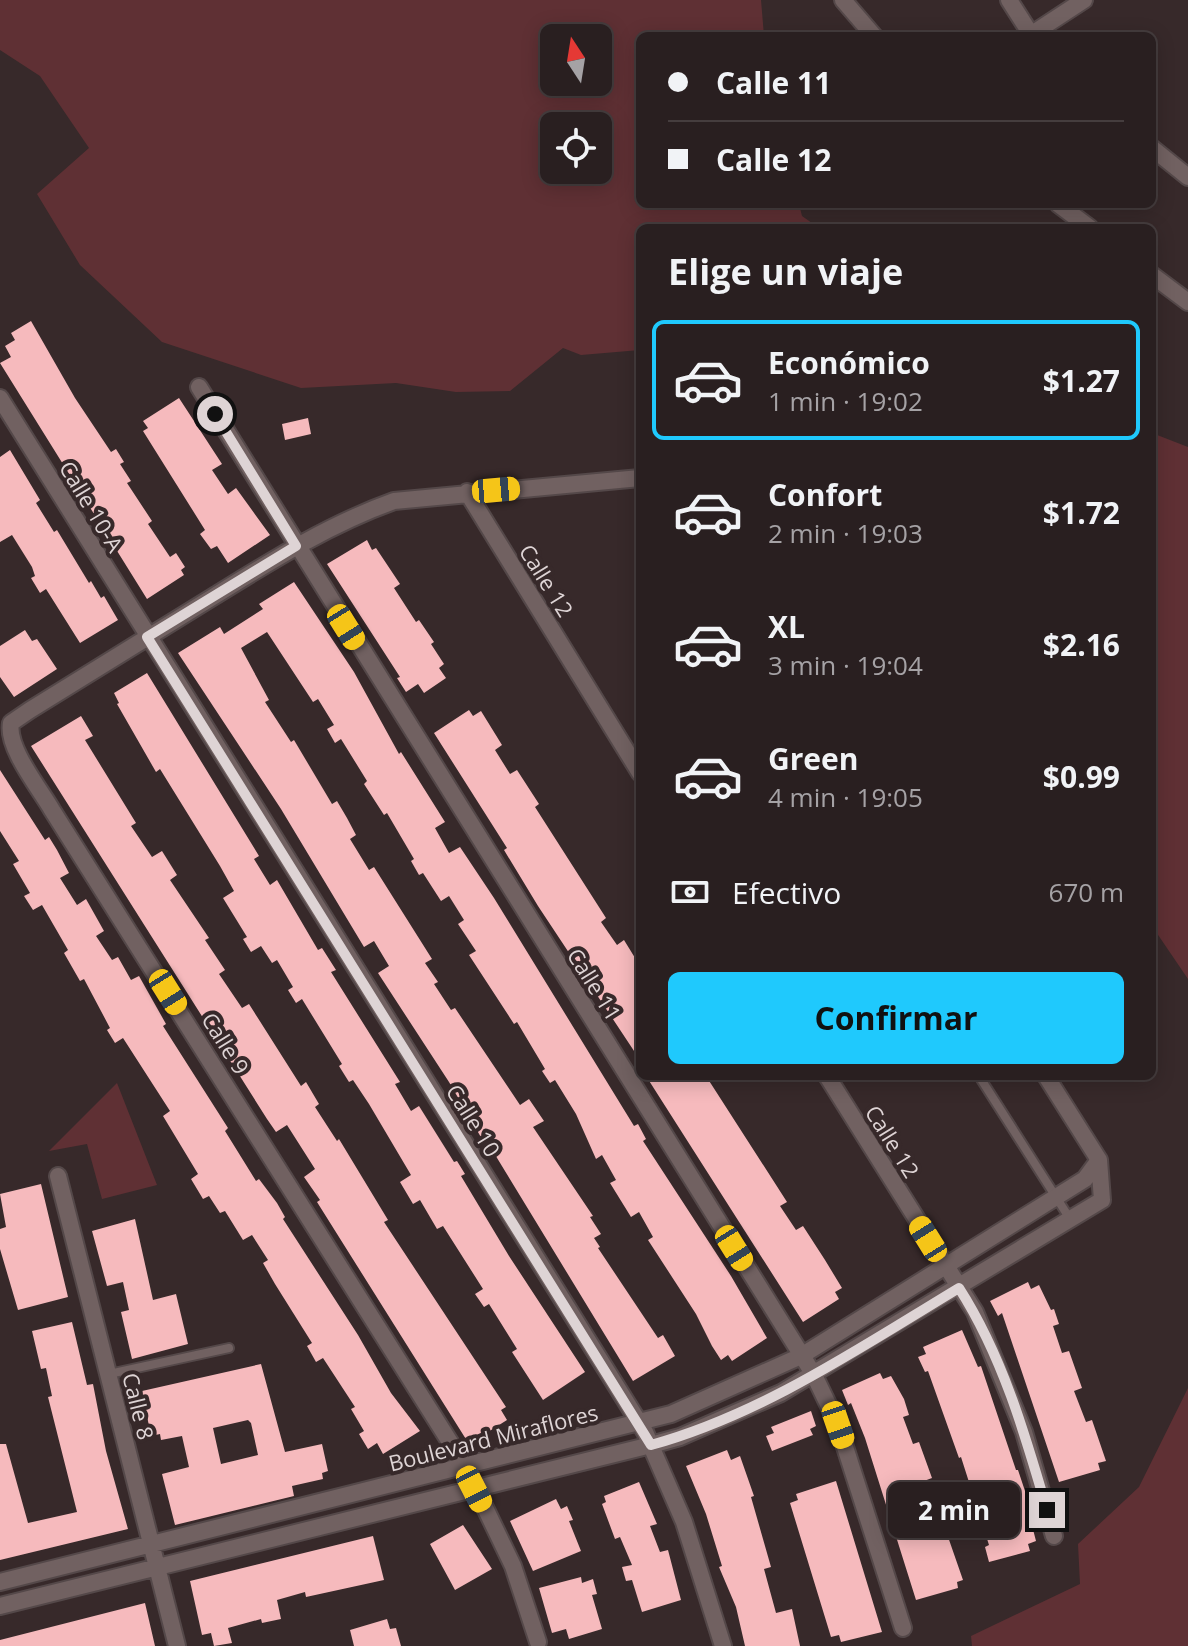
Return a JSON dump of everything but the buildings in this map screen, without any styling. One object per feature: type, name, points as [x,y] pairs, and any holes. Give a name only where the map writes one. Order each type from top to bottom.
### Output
[{"type":"street","points":[[843,0],[871,32]]},
{"type":"street","points":[[1009,0],[1029,32]]},
{"type":"street","points":[[1036,32],[1084,0]]},
{"type":"street","points":[[1156,151],[1188,177]]},
{"type":"street","points":[[1063,208],[1085,224]]},
{"type":"street","points":[[1156,278],[1188,302]]},
{"type":"street","name":"Calle 11","points":[[199,387],[814,1375],[838,1425],[903,1628]]},
{"type":"street","name":"Calle 10-A","points":[[0,398],[147,637]]},
{"type":"street","name":"Calle 9","points":[[538,1642],[513,1566],[465,1466],[14,747],[9,732],[11,723],[147,637],[296,546],[356,515],[394,501],[636,478]]},
{"type":"street","name":"Calle 12","points":[[467,492],[636,767]]},
{"type":"street","name":"Calle 10","points":[[147,637],[651,1445],[684,1522],[723,1646]]},
{"type":"street","name":"Calle 12","points":[[829,1080],[959,1288],[994,1353],[1024,1432],[1054,1536]]},
{"type":"street","points":[[1049,1080],[1099,1160]]},
{"type":"street","name":"Boulevard Miraflores","points":[[0,1582],[671,1414],[801,1356],[1085,1179],[1099,1160]]},
{"type":"street","name":"Boulevard Miraflores","points":[[0,1606],[680,1437],[781,1393],[814,1375],[1102,1200],[1099,1160]]},
{"type":"street","name":"Calle 8","points":[[58,1176],[177,1646]]},
{"type":"lane","points":[[982,1080],[1070,1219]]},
{"type":"lane","points":[[108,1374],[229,1348]]},
{"type":"shaded area","points":[[0,0],[761,0],[764,32],[636,32],[636,208],[800,208],[802,216],[813,224],[636,224],[636,350],[581,355],[563,348],[510,391],[456,392],[396,383],[301,388],[162,342],[80,265],[37,194],[89,148],[40,76],[0,50]]},
{"type":"shaded area","points":[[1156,435],[1188,447],[1188,979],[1156,932]]},
{"type":"shaded area","points":[[117,1083],[157,1185],[102,1199],[87,1144],[49,1151]]},
{"type":"shaded area","points":[[1188,1388],[1188,1646],[972,1646],[971,1636],[1080,1584],[1078,1544],[1139,1487]]},
{"type":"route","points":[[215,414],[296,546],[147,637],[651,1445],[680,1437],[781,1393],[959,1288],[975,1312],[994,1353],[1024,1432],[1047,1510]]}]
